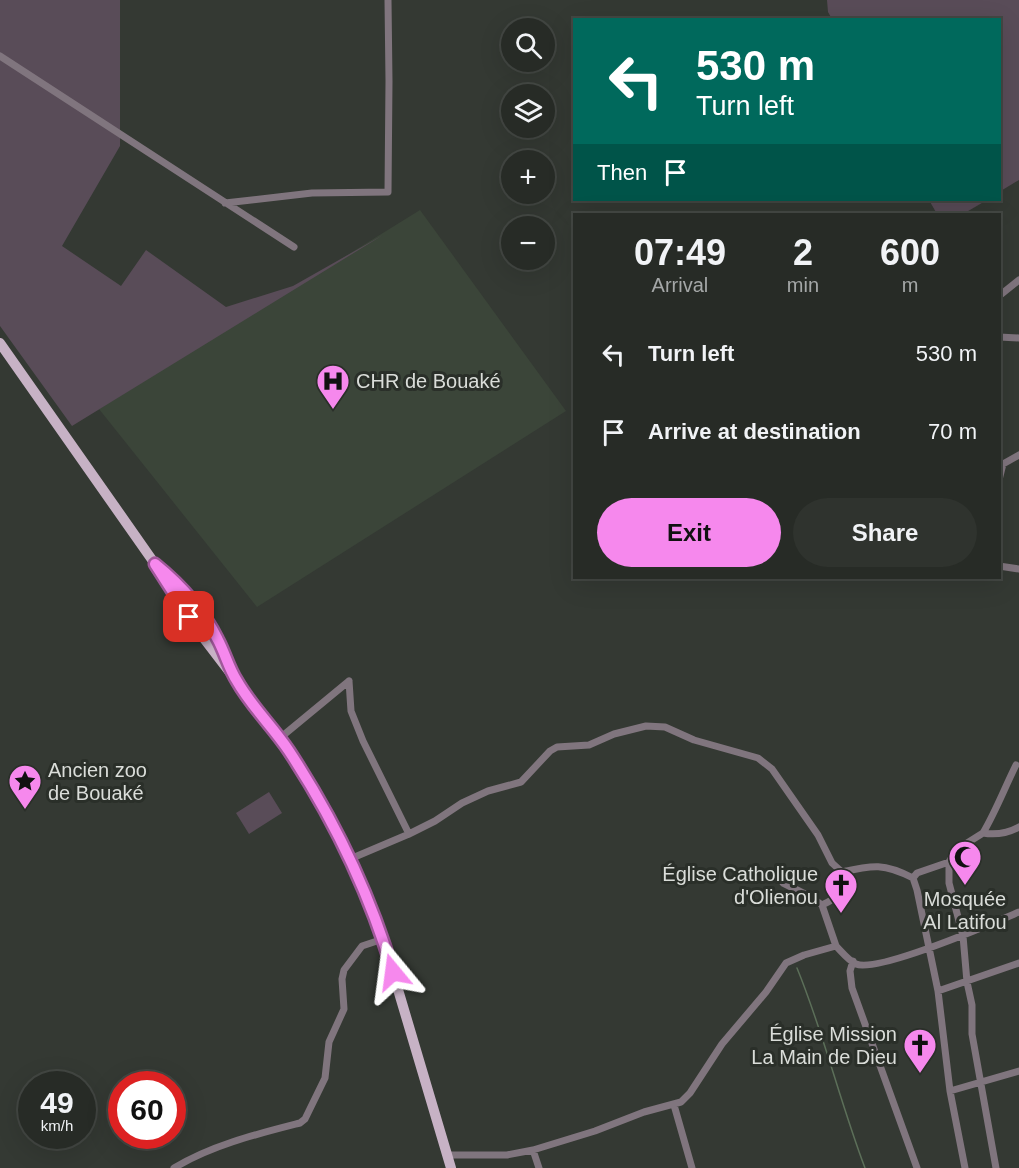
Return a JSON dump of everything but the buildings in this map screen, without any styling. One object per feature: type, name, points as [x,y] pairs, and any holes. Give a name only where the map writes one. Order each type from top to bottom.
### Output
[{"type":"main road","points":[[0,343],[155,564],[199,632],[280,738],[317,794],[350,859],[383,939],[451,1168]]},
{"type":"street","points":[[225,203],[312,193],[388,192],[388,0]]},
{"type":"street","points":[[0,56],[294,247]]},
{"type":"street","points":[[1001,294],[1019,280]]},
{"type":"street","points":[[1001,337],[1019,338]]},
{"type":"street","points":[[1001,472],[1003,464],[1018,457]]},
{"type":"street","points":[[1001,566],[1019,569]]},
{"type":"street","points":[[280,738],[349,681],[351,711],[363,741],[409,834]]},
{"type":"street","points":[[350,859],[409,834],[462,802],[488,791],[521,782],[550,751],[557,747],[589,745],[614,734],[646,726],[665,727],[694,740],[758,758],[772,769],[818,835],[832,863],[842,872],[867,866],[901,872],[913,878]]},
{"type":"street","points":[[996,1168],[972,1034],[972,1005],[967,982],[963,936],[949,883],[949,862],[956,850],[983,833],[1016,765]]},
{"type":"street","points":[[983,833],[992,835],[1012,831],[1019,827]]},
{"type":"street","points":[[913,878],[917,873],[949,862]]},
{"type":"street","points":[[822,905],[838,898],[843,890],[846,871]]},
{"type":"street","points":[[913,878],[938,991],[950,1091],[965,1168]]},
{"type":"street","points":[[783,883],[822,905],[836,946],[857,964],[868,965],[893,961],[929,946],[963,936],[1019,912]]},
{"type":"street","points":[[174,1168],[243,1138],[300,1123],[305,1119],[325,1078],[329,1042],[345,1009],[342,978],[344,969],[362,946],[383,939]]},
{"type":"street","points":[[447,1155],[507,1155],[533,1150],[595,1131],[644,1112],[681,1102],[722,1044],[766,992],[786,963],[836,946]]},
{"type":"street","points":[[853,961],[850,971],[852,988],[917,1168]]},
{"type":"street","points":[[938,991],[1019,963]]},
{"type":"street","points":[[950,1091],[1019,1071]]},
{"type":"street","points":[[674,1105],[692,1168]]},
{"type":"street","points":[[533,1150],[538,1168]]},
{"type":"shaded area","points":[[0,0],[120,0],[120,146],[62,246],[121,286],[146,250],[226,307],[293,286],[383,235],[72,426],[0,326]]},
{"type":"shaded area","points":[[827,0],[1019,0],[1019,180],[1001,191],[1001,18],[831,18],[828,12]]},
{"type":"shaded area","points":[[930,201],[985,201],[965,213],[936,213]]},
{"type":"shaded area","name":"CHR de Bouaké","points":[[420,210],[566,411],[257,607],[99,409]]},
{"type":"shaded area","points":[[269,792],[282,813],[249,834],[236,813]]},
{"type":"waterway","points":[[797,968],[816,1018],[865,1168]]},
{"type":"place","name":"CHR de Bouaké","points":[[333,410]]},
{"type":"place","name":"Ancien zoo de Bouaké","points":[[25,810]]},
{"type":"place","name":"Mosquée Al Latifou","points":[[965,886]]},
{"type":"place","name":"Église Catholique d'Olienou","points":[[841,914]]},
{"type":"place","name":"Église Mission La Main de Dieu","points":[[920,1074]]},
{"type":"route","points":[[189,617],[155,564],[186,591],[204,615],[218,639],[237,682],[280,738],[317,794],[350,859],[383,939],[393,972]]}]
